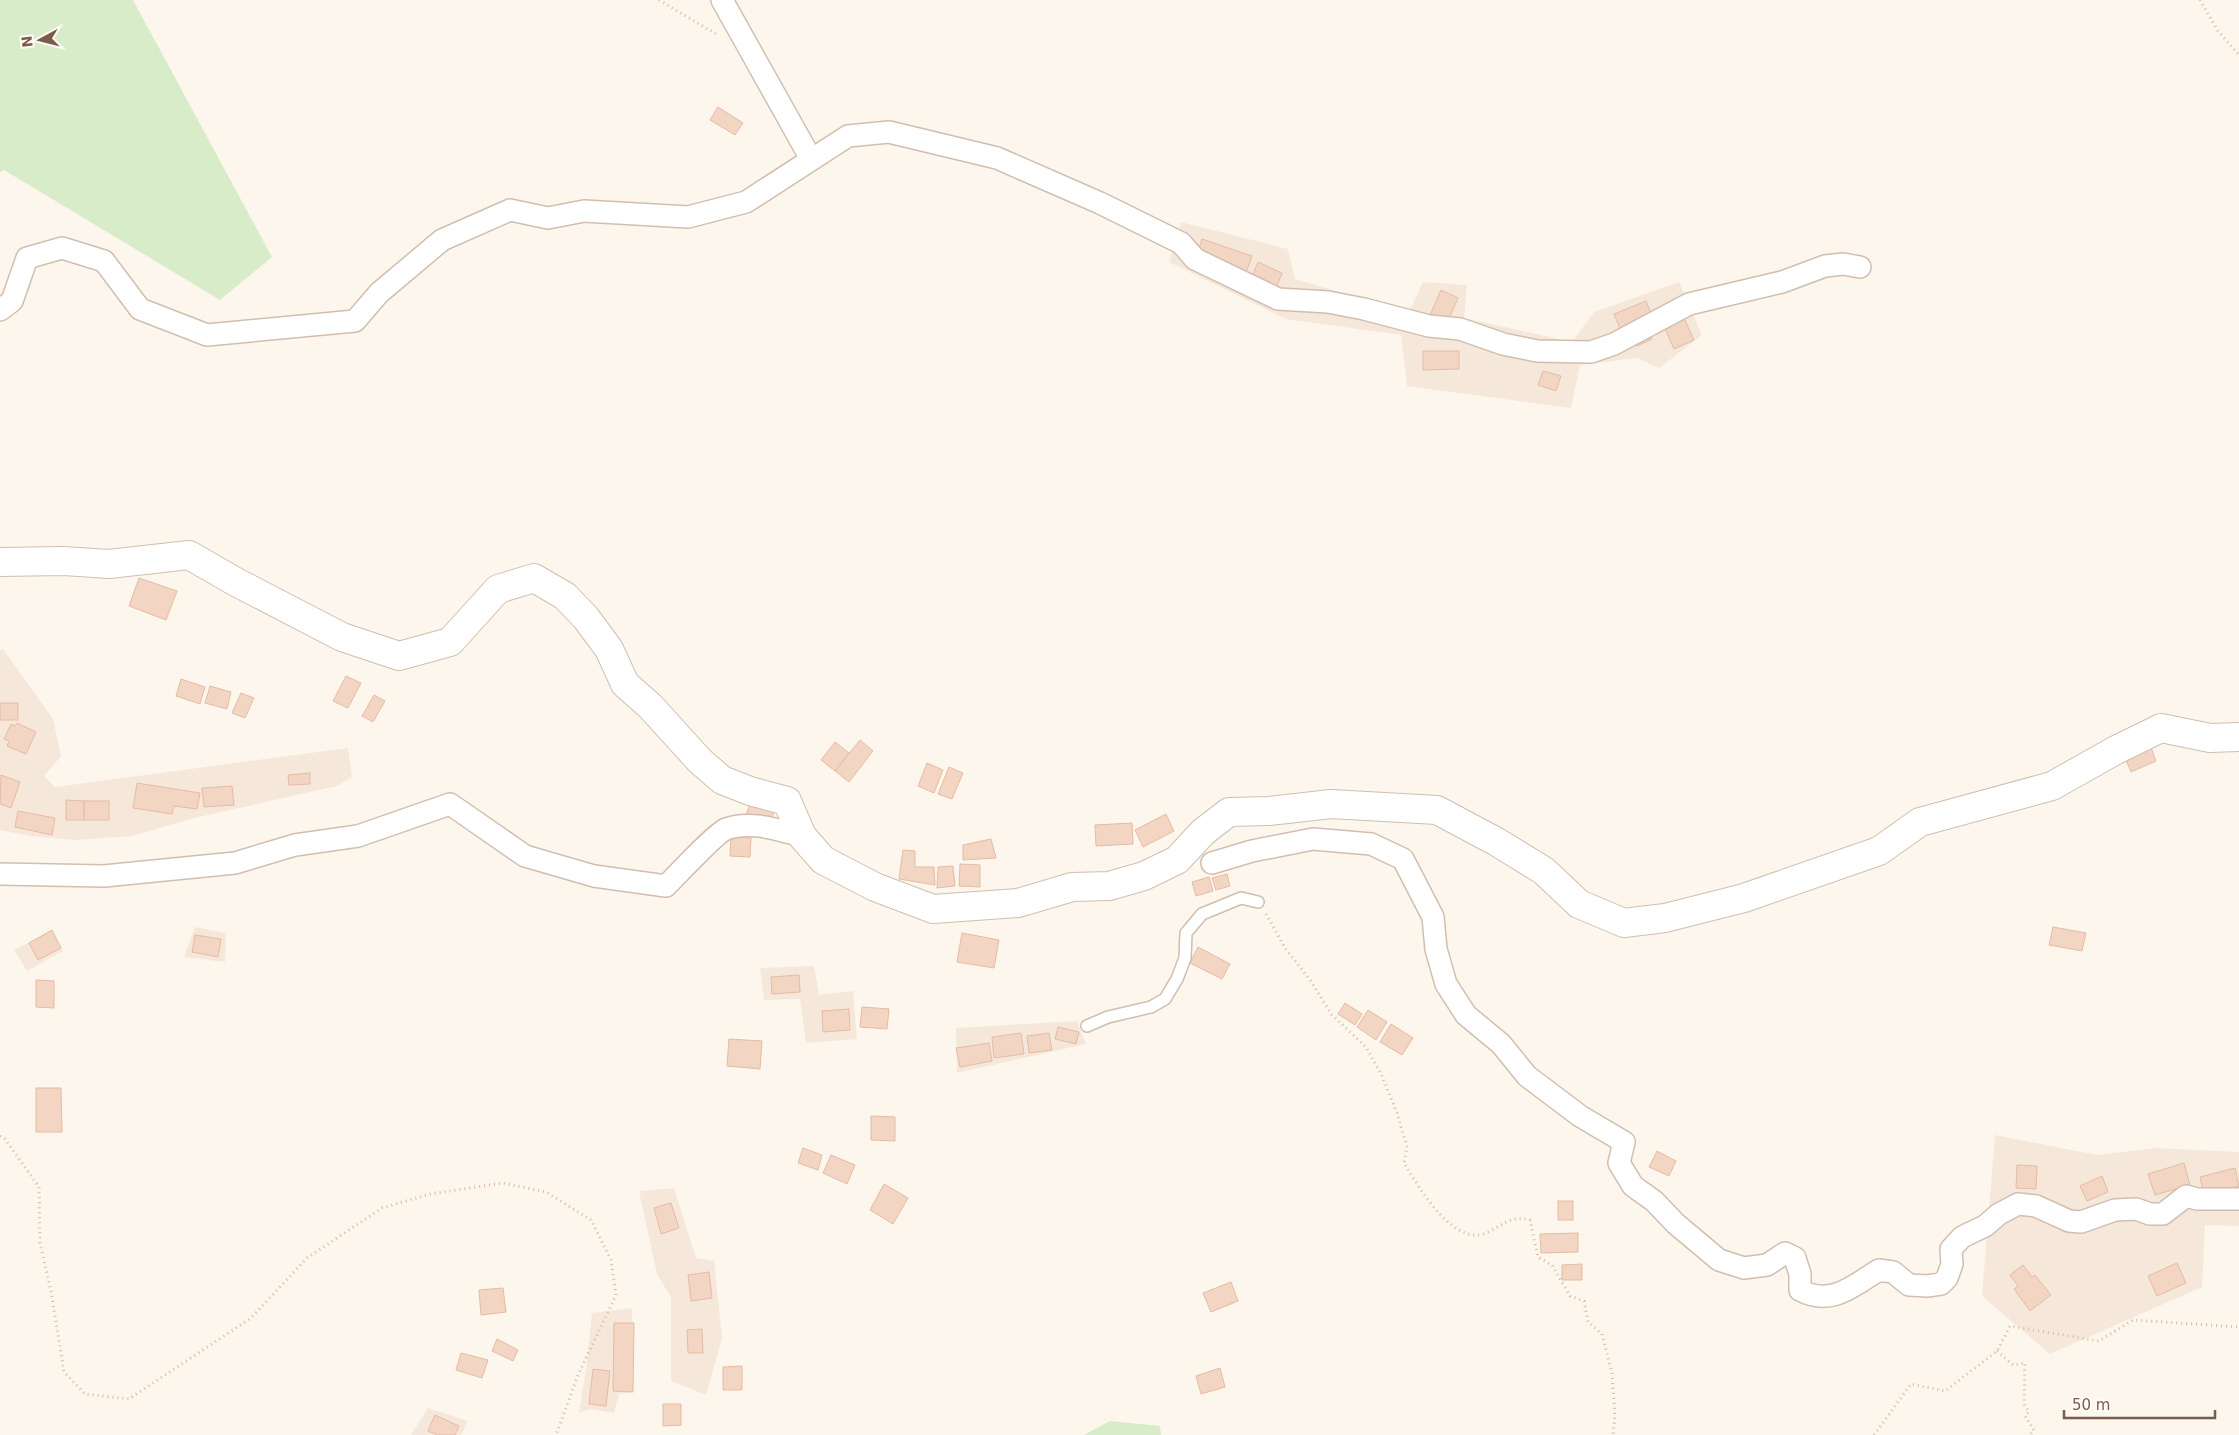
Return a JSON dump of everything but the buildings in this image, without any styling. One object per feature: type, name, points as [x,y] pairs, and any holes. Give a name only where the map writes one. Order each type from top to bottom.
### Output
[{"type":"street","points":[[722,0],[811,159]]},
{"type":"street","points":[[0,310],[12,301],[27,258],[62,248],[104,261],[140,309],[207,335],[355,321],[379,293],[442,240],[510,210],[548,218],[584,211],[688,217],[746,202],[848,136],[889,132],[997,158],[1100,203],[1181,242],[1195,260],[1278,299],[1328,302],[1364,309],[1429,326],[1460,329],[1502,344],[1537,351],[1569,354],[1590,352],[1614,344],[1689,304],[1782,282],[1825,266],[1844,264],[1860,267]]},
{"type":"street","points":[[0,562],[64,561],[109,564],[189,555],[236,582],[342,637],[399,656],[450,642],[498,589],[534,578],[565,596],[586,618],[609,648],[625,684],[650,706],[700,761],[722,780],[750,792],[787,801],[802,836],[823,860],[875,887],[933,909],[1018,903],[1072,887],[1109,886],[1144,876],[1177,860],[1203,832],[1229,812],[1269,812],[1331,804],[1437,810],[1497,842],[1544,871],[1579,904],[1624,923],[1665,918],[1744,898],[1879,851],[1920,822],[2052,786],[2116,750],[2162,728],[2210,738],[2239,737]]},
{"type":"street","points":[[0,874],[104,876],[234,862],[295,845],[358,836],[450,804],[525,856],[594,876],[666,886],[724,830],[740,827],[771,828],[802,836]]},
{"type":"street","points":[[1212,863],[1252,850],[1313,839],[1370,844],[1403,859],[1433,916],[1436,949],[1446,984],[1466,1015],[1501,1044],[1527,1076],[1580,1116],[1624,1142],[1619,1163],[1633,1186],[1654,1201],[1676,1224],[1719,1260],[1744,1268],[1767,1265],[1785,1253],[1795,1258],[1800,1274],[1800,1290],[1809,1295],[1825,1298],[1846,1292],[1879,1270],[1894,1272],[1909,1285],[1927,1286],[1941,1284],[1947,1278],[1952,1264],[1951,1249],[1962,1237],[1985,1226],[1999,1214],[2018,1204],[2036,1206],[2069,1221],[2081,1222],[2115,1210],[2136,1209],[2150,1214],[2163,1214],[2186,1196],[2197,1199],[2239,1200]]},
{"type":"lane","points":[[1088,1026],[1108,1017],[1151,1007],[1165,999],[1178,979],[1185,958],[1186,933],[1202,914],[1241,898],[1258,902]]},
{"type":"path","points":[[659,0],[719,36]]},
{"type":"path","points":[[2200,0],[2218,31],[2239,55]]},
{"type":"path","points":[[1258,902],[1285,948],[1310,980],[1332,1015],[1366,1047],[1382,1076],[1397,1113],[1407,1148],[1404,1163],[1424,1197],[1457,1231],[1482,1234],[1517,1217],[1530,1220],[1538,1257],[1552,1264],[1570,1296],[1584,1301],[1588,1322],[1602,1334],[1612,1373],[1615,1415],[1613,1435]]},
{"type":"path","points":[[0,1136],[5,1139],[39,1187],[40,1243],[51,1291],[64,1372],[85,1394],[129,1399],[251,1318],[307,1258],[382,1208],[430,1194],[502,1183],[546,1192],[591,1220],[611,1260],[616,1295],[578,1375],[556,1435]]},
{"type":"path","points":[[1874,1435],[1911,1384],[1945,1391],[1997,1351],[2010,1326],[2099,1341],[2133,1320],[2239,1327]]},
{"type":"path","points":[[1997,1351],[2013,1365],[2025,1364],[2024,1404],[2029,1412],[2025,1416],[2032,1424],[2034,1430],[2030,1435]]},
{"type":"shaded area","points":[[1181,222],[1288,249],[1295,279],[1409,312],[1423,282],[1467,285],[1464,318],[1572,342],[1594,312],[1679,282],[1702,335],[1659,368],[1637,358],[1580,365],[1571,408],[1407,386],[1401,335],[1286,319],[1169,262]]},
{"type":"shaded area","points":[[3,649],[53,719],[61,756],[44,776],[55,787],[348,748],[352,777],[337,786],[194,818],[132,836],[74,840],[31,836],[0,830],[0,650]]},
{"type":"shaded area","points":[[195,927],[226,933],[225,962],[184,957]]},
{"type":"shaded area","points":[[52,930],[63,951],[27,971],[14,950]]},
{"type":"shaded area","points":[[814,966],[819,995],[853,991],[857,1039],[806,1043],[800,999],[764,1000],[760,968]]},
{"type":"shaded area","points":[[1077,1021],[1086,1044],[957,1073],[956,1028]]},
{"type":"shaded area","points":[[1995,1135],[2097,1155],[2157,1148],[2239,1152],[2239,1226],[2205,1225],[2202,1287],[2050,1354],[1982,1296]]},
{"type":"shaded area","points":[[674,1188],[696,1258],[714,1261],[722,1338],[706,1395],[671,1381],[671,1297],[657,1274],[639,1191]]},
{"type":"shaded area","points":[[632,1308],[633,1392],[619,1394],[614,1413],[589,1409],[579,1413],[592,1313]]},
{"type":"shaded area","points":[[428,1408],[468,1421],[461,1435],[411,1435]]},
{"type":"green space","points":[[0,0],[133,0],[272,257],[220,300],[4,170],[0,172]]},
{"type":"green space","points":[[1110,1421],[1160,1426],[1161,1435],[1084,1435]]}]
